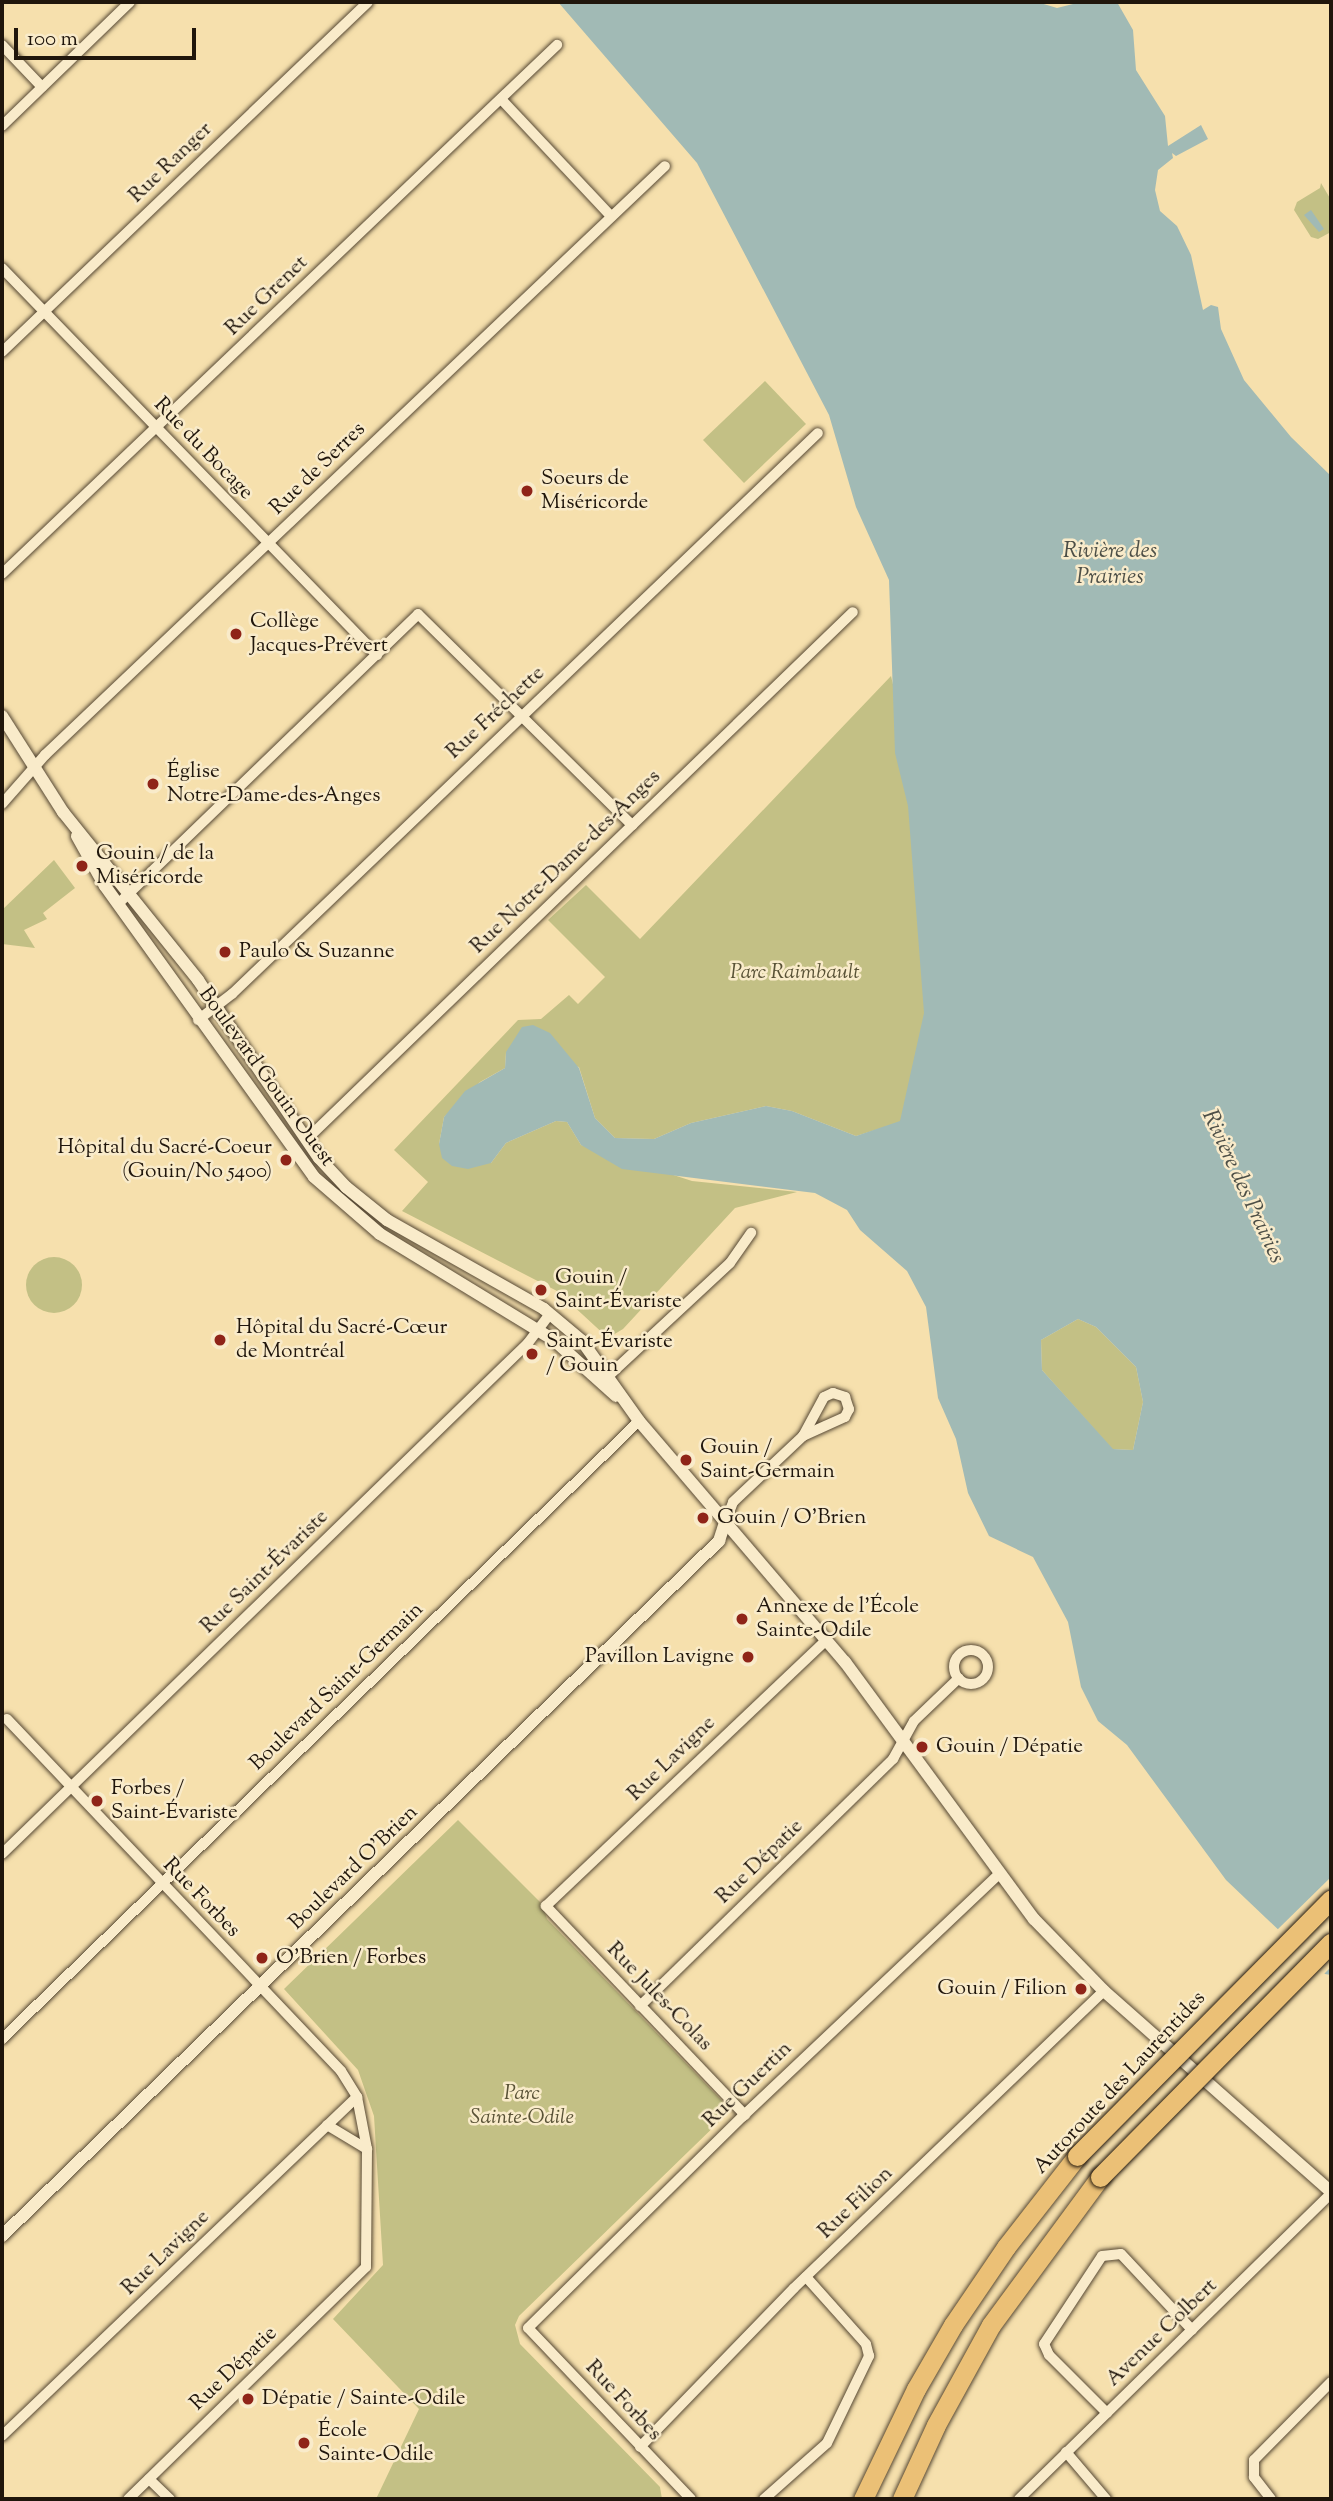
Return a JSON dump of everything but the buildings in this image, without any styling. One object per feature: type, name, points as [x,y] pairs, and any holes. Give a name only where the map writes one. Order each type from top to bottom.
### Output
[{"type":"highway","name":"Autoroute des Laurentides","points":[[863,2499],[915,2389],[953,2325],[1006,2247],[1077,2156],[1331,1899]]},
{"type":"highway","points":[[902,2499],[943,2411],[991,2325],[1100,2177],[1331,1943]]},
{"type":"street","points":[[2,126],[130,2]]},
{"type":"street","name":"Rue Ranger","points":[[2,352],[368,2]]},
{"type":"street","name":"Rue Grenet","points":[[2,574],[558,45]]},
{"type":"street","points":[[2,46],[42,87]]},
{"type":"street","points":[[501,99],[611,216]]},
{"type":"street","name":"Rue de Serres","points":[[2,804],[33,769],[665,166]]},
{"type":"street","name":"Rue du Bocage","points":[[2,268],[377,655]]},
{"type":"street","name":"Rue Fréchette","points":[[198,1020],[216,1007],[818,433]]},
{"type":"street","name":"Rue Notre-Dame-des-Anges","points":[[306,1140],[853,611]]},
{"type":"street","points":[[118,904],[418,614],[632,825]]},
{"type":"street","name":"Boulevard Gouin Ouest","points":[[2,716],[118,904],[198,1020],[306,1167],[348,1210],[539,1330],[605,1379],[827,1640],[999,1874],[1051,1938],[1104,1991],[1331,2193]]},
{"type":"street","name":"Boulevard Gouin Ouest","points":[[63,813],[130,893],[216,1007],[306,1140],[367,1205],[550,1314],[592,1352],[605,1379]]},
{"type":"street","points":[[605,1379],[730,1263],[751,1233]]},
{"type":"street","name":"Rue Saint-Évariste","points":[[2,1854],[539,1330],[550,1314]]},
{"type":"street","points":[[726,1523],[733,1502],[803,1436],[824,1397],[833,1393],[845,1397],[849,1409],[845,1417],[803,1436]]},
{"type":"street","name":"Boulevard Saint-Germain","points":[[2,2039],[639,1421]]},
{"type":"street","name":"Boulevard O'Brien","points":[[2,2236],[719,1541],[726,1523]]},
{"type":"street","name":"Rue Lavigne","points":[[546,1906],[827,1640]]},
{"type":"street","name":"Rue Dépatie","points":[[640,2006],[893,1759],[914,1721],[959,1678]]},
{"type":"street","name":"Rue Forbes","points":[[7,1719],[341,2071],[357,2097],[367,2149],[366,2267]]},
{"type":"street","name":"Rue Guertin","points":[[528,2328],[745,2115],[999,1874]]},
{"type":"street","name":"Rue Jules-Colas","points":[[546,1906],[745,2115]]},
{"type":"street","name":"Rue Filion","points":[[640,2447],[806,2277],[1104,1991]]},
{"type":"street","name":"Rue Lavigne","points":[[2,2436],[357,2097]]},
{"type":"street","points":[[327,2125],[367,2149]]},
{"type":"street","name":"Avenue Colbert","points":[[1019,2499],[1331,2193]]},
{"type":"street","points":[[1107,2413],[1049,2356],[1044,2344],[1102,2256],[1114,2252],[1123,2257],[1192,2330]]},
{"type":"street","name":"Rue Dépatie","points":[[128,2499],[366,2267]]},
{"type":"street","points":[[764,2499],[827,2443],[869,2356],[866,2344],[806,2277]]},
{"type":"street","name":"Rue Forbes","points":[[528,2328],[688,2498]]},
{"type":"street","points":[[1271,2499],[1254,2477],[1254,2460],[1331,2382]]},
{"type":"street","points":[[1066,2452],[1106,2499]]},
{"type":"street","points":[[149,2479],[170,2499]]},
{"type":"green space","points":[[1321,183],[1331,200],[1331,232],[1318,239],[1311,237],[1294,210],[1297,202],[1320,188]]},
{"type":"green space","points":[[765,381],[806,424],[744,483],[703,440]]},
{"type":"green space","name":"Parc Raimbault","points":[[891,676],[908,747],[934,1014],[901,1122],[856,1136],[792,1111],[766,1106],[691,1123],[654,1139],[615,1138],[595,1118],[579,1067],[506,1052],[505,1068],[480,1082],[444,1117],[439,1144],[491,1163],[506,1143],[556,1121],[567,1122],[581,1145],[692,1181],[797,1192],[735,1208],[623,1329],[608,1338],[557,1291],[402,1211],[428,1182],[394,1150],[518,1020],[541,1019],[569,995],[578,1004],[605,977],[548,920],[586,885],[640,939]]},
{"type":"green space","points":[[54,860],[75,888],[43,913],[47,919],[24,930],[35,948],[2,944],[2,910]]},
{"type":"green space","points":[[54,1257],[65,1259],[74,1265],[80,1274],[80,1296],[74,1305],[65,1311],[54,1313],[43,1311],[34,1305],[28,1296],[26,1285],[28,1274],[34,1265],[43,1259]]},
{"type":"green space","points":[[1078,1319],[1096,1327],[1136,1367],[1143,1402],[1133,1450],[1112,1449],[1042,1370],[1041,1340]]},
{"type":"green space","name":"Parc Sainte-Odile","points":[[458,1820],[542,1904],[547,1919],[728,2107],[726,2115],[519,2316],[515,2325],[520,2344],[660,2487],[662,2499],[376,2499],[419,2409],[333,2319],[383,2265],[374,2116],[358,2070],[284,1989]]},
{"type":"water","name":"Rivière des Prairies","points":[[558,2],[1037,2],[1057,8],[1081,2],[1117,2],[1133,30],[1136,70],[1165,116],[1168,146],[1201,125],[1208,139],[1176,156],[1172,153],[1173,158],[1158,170],[1155,190],[1160,211],[1177,226],[1191,255],[1203,310],[1211,305],[1218,307],[1221,329],[1244,380],[1291,437],[1331,476],[1331,1975],[1325,1974],[1226,1880],[1127,1745],[1098,1721],[1081,1687],[1068,1622],[1033,1557],[989,1536],[968,1493],[956,1439],[938,1398],[926,1307],[907,1271],[860,1230],[847,1210],[815,1193],[622,1169],[581,1145],[567,1122],[556,1121],[506,1143],[491,1163],[468,1169],[452,1166],[442,1158],[439,1144],[444,1117],[465,1091],[505,1068],[506,1052],[522,1027],[533,1025],[550,1033],[579,1068],[595,1118],[615,1138],[654,1139],[691,1123],[766,1106],[792,1111],[856,1136],[900,1121],[924,1013],[908,806],[895,753],[889,580],[856,507],[829,415],[697,163]],"holes":[[[1078,1319],[1096,1327],[1136,1367],[1143,1402],[1133,1450],[1113,1449],[1042,1370],[1041,1340]]]},
{"type":"water","points":[[1311,210],[1324,229],[1319,232],[1304,215]]},
{"type":"pier","points":[[1331,1877],[1331,1967],[1322,1976],[1276,1931]]},
{"type":"place","name":"Soeurs de Miséricorde","points":[[527,491]]},
{"type":"place","name":"Collège Jacques-Prévert","points":[[236,634]]},
{"type":"place","name":"Église Notre-Dame-des-Anges","points":[[153,784]]},
{"type":"place","name":"Gouin / de la Miséricorde","points":[[82,866]]},
{"type":"place","name":"Paulo & Suzanne","points":[[225,952]]},
{"type":"place","name":"Hôpital du Sacré-Coeur (Gouin/No 5400)","points":[[286,1160]]},
{"type":"place","name":"Gouin / Saint-Évariste","points":[[541,1290]]},
{"type":"place","name":"Hôpital du Sacré-Cœur de Montréal","points":[[220,1340]]},
{"type":"place","name":"Saint-Évariste / Gouin","points":[[532,1354]]},
{"type":"place","name":"Gouin / Saint-Germain","points":[[686,1460]]},
{"type":"place","name":"Gouin / O'Brien","points":[[703,1518]]},
{"type":"place","name":"Annexe de l'École Sainte-Odile","points":[[742,1619]]},
{"type":"place","name":"Pavillon Lavigne","points":[[748,1657]]},
{"type":"place","name":"Gouin / Dépatie","points":[[922,1747]]},
{"type":"place","name":"Forbes / Saint-Évariste","points":[[97,1801]]},
{"type":"place","name":"O'Brien / Forbes","points":[[262,1958]]},
{"type":"place","name":"Gouin / Filion","points":[[1081,1989]]},
{"type":"place","name":"Dépatie / Sainte-Odile","points":[[248,2399]]},
{"type":"place","name":"École Sainte-Odile","points":[[304,2443]]}]
